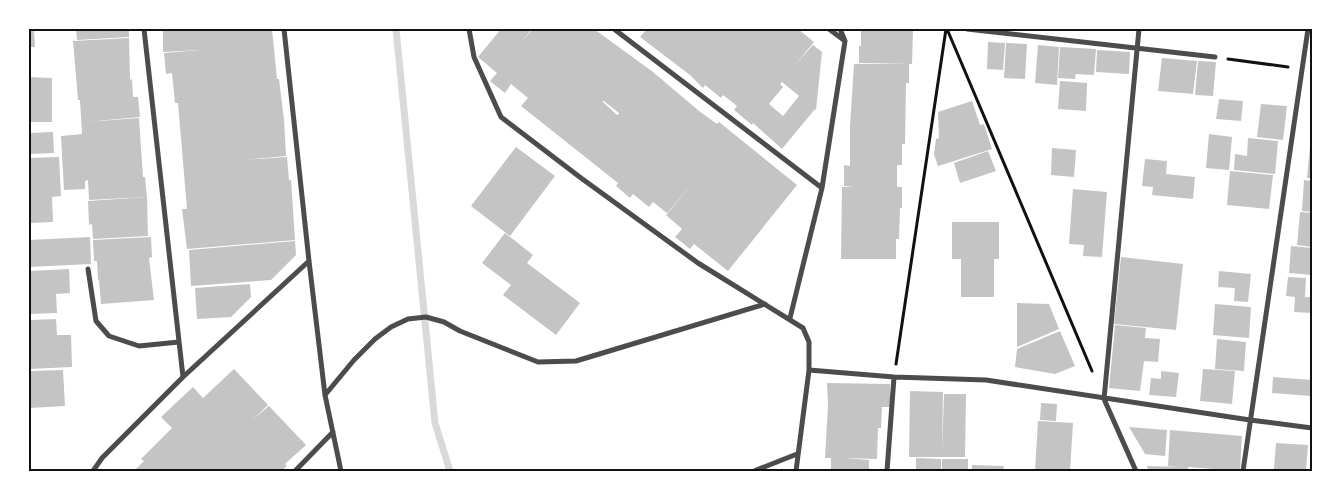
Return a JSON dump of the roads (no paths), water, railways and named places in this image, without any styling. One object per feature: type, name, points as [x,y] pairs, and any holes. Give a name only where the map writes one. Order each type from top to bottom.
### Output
[{"type":"street","points":[[144,29],[183,377]]},
{"type":"street","points":[[284,29],[325,395],[341,471]]},
{"type":"street","points":[[469,29],[474,56],[501,117],[698,263],[790,318],[803,328],[810,342],[809,370],[796,471]]},
{"type":"street","points":[[614,29],[822,188]]},
{"type":"street","points":[[829,29],[845,41]]},
{"type":"street","points":[[790,318],[822,188],[845,41],[840,29]]},
{"type":"street","points":[[967,29],[1215,57]]},
{"type":"street","points":[[1136,471],[1104,399],[1139,29]]},
{"type":"street","points":[[1243,471],[1308,29]]},
{"type":"street","points":[[93,471],[102,458],[183,377],[309,261]]},
{"type":"street","points":[[88,269],[96,321],[109,336],[139,346],[179,342]]},
{"type":"street","points":[[325,395],[354,360],[375,339],[391,327],[408,320],[426,317],[444,322],[460,331],[538,362],[576,361],[765,304]]},
{"type":"street","points":[[809,370],[894,377],[986,380],[1104,399],[1312,428]]},
{"type":"street","points":[[888,471],[894,377]]},
{"type":"street","points":[[295,471],[333,432]]},
{"type":"street","points":[[756,471],[797,454]]},
{"type":"waterway","points":[[396,29],[435,423],[450,471]]}]
